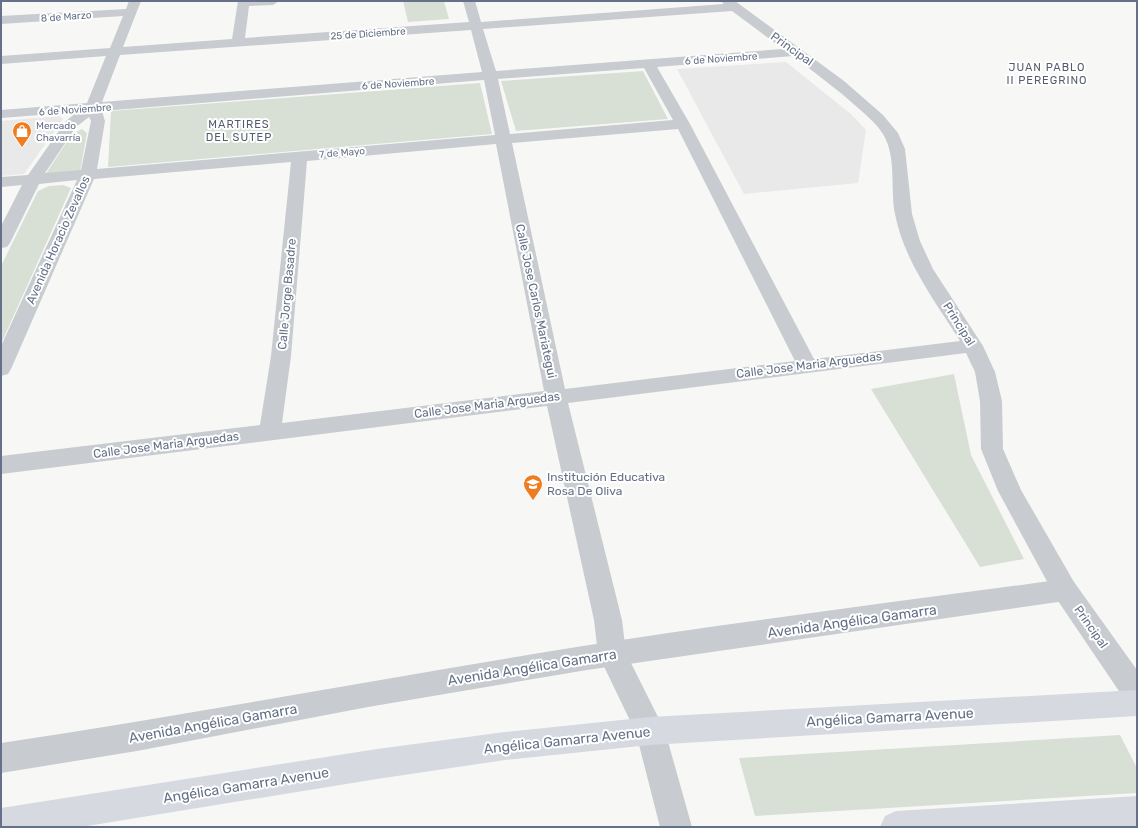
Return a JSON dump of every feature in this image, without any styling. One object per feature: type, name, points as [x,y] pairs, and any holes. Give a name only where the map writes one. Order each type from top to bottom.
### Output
[{"type":"main road","name":"Angélica Gamarra Avenue","points":[[1,824],[385,763],[505,746],[650,731],[1137,703]]},
{"type":"main road","points":[[896,827],[1137,812]]},
{"type":"street","points":[[238,43],[244,2],[274,1]]},
{"type":"street","name":"Calle Jose Carlos Mariategui","points":[[469,1],[490,76],[556,396],[608,620],[612,654],[650,731],[676,827]]},
{"type":"street","name":"25 de Diciembre","points":[[1,60],[476,26],[731,4]]},
{"type":"street","name":"Principal","points":[[731,4],[839,84],[878,118],[890,133],[897,150],[903,214],[911,241],[924,270],[973,346],[985,372],[991,401],[992,449],[1010,491],[1065,590],[1137,694]]},
{"type":"street","points":[[1,243],[33,179],[71,124],[93,107],[132,6]]},
{"type":"street","name":"8 de Marzo","points":[[1,20],[132,6]]},
{"type":"street","name":"6 de Noviembre","points":[[1,114],[796,52]]},
{"type":"street","points":[[649,64],[684,124],[807,365]]},
{"type":"street","name":"Avenida Horacio Zevallos","points":[[1,369],[88,174],[98,121],[93,107]]},
{"type":"street","name":"7 de Mayo","points":[[1,182],[684,124]]},
{"type":"street","name":"Calle Jorge Basadre","points":[[270,432],[281,356],[300,156]]},
{"type":"street","name":"Calle Jose Maria Arguedas","points":[[1,465],[807,365],[973,346]]},
{"type":"street","name":"Avenida Angélica Gamarra","points":[[1,758],[137,737],[368,694],[612,654],[664,648],[1065,590]]},
{"type":"shaded area","points":[[403,1],[444,1],[449,19],[408,22]]},
{"type":"shaded area","points":[[786,62],[852,115],[866,130],[858,183],[744,194],[677,69]]},
{"type":"shaded area","points":[[643,71],[668,119],[516,131],[501,81]]},
{"type":"shaded area","points":[[480,83],[492,134],[108,167],[111,111]]},
{"type":"shaded area","name":"Mercado Chavarría","points":[[59,116],[63,119],[24,174],[1,176],[1,121]]},
{"type":"shaded area","points":[[82,129],[87,133],[80,172],[45,175],[72,134]]},
{"type":"shaded area","points":[[63,185],[71,188],[1,344],[1,266],[38,191],[49,186]]},
{"type":"shaded area","points":[[954,374],[971,455],[1024,559],[980,567],[871,389]]},
{"type":"shaded area","points":[[1120,735],[1137,768],[1137,793],[755,816],[739,758]]},
{"type":"place","name":"Mercado Chavarría","points":[[22,148]]},
{"type":"place","name":"Institución Educativa Rosa De Oliva","points":[[533,501]]},
{"type":"district","name":"JUAN PABLO II PEREGRINO","points":[[1047,73]]},
{"type":"district","name":"MARTIRES DEL SUTEP","points":[[239,130]]}]
